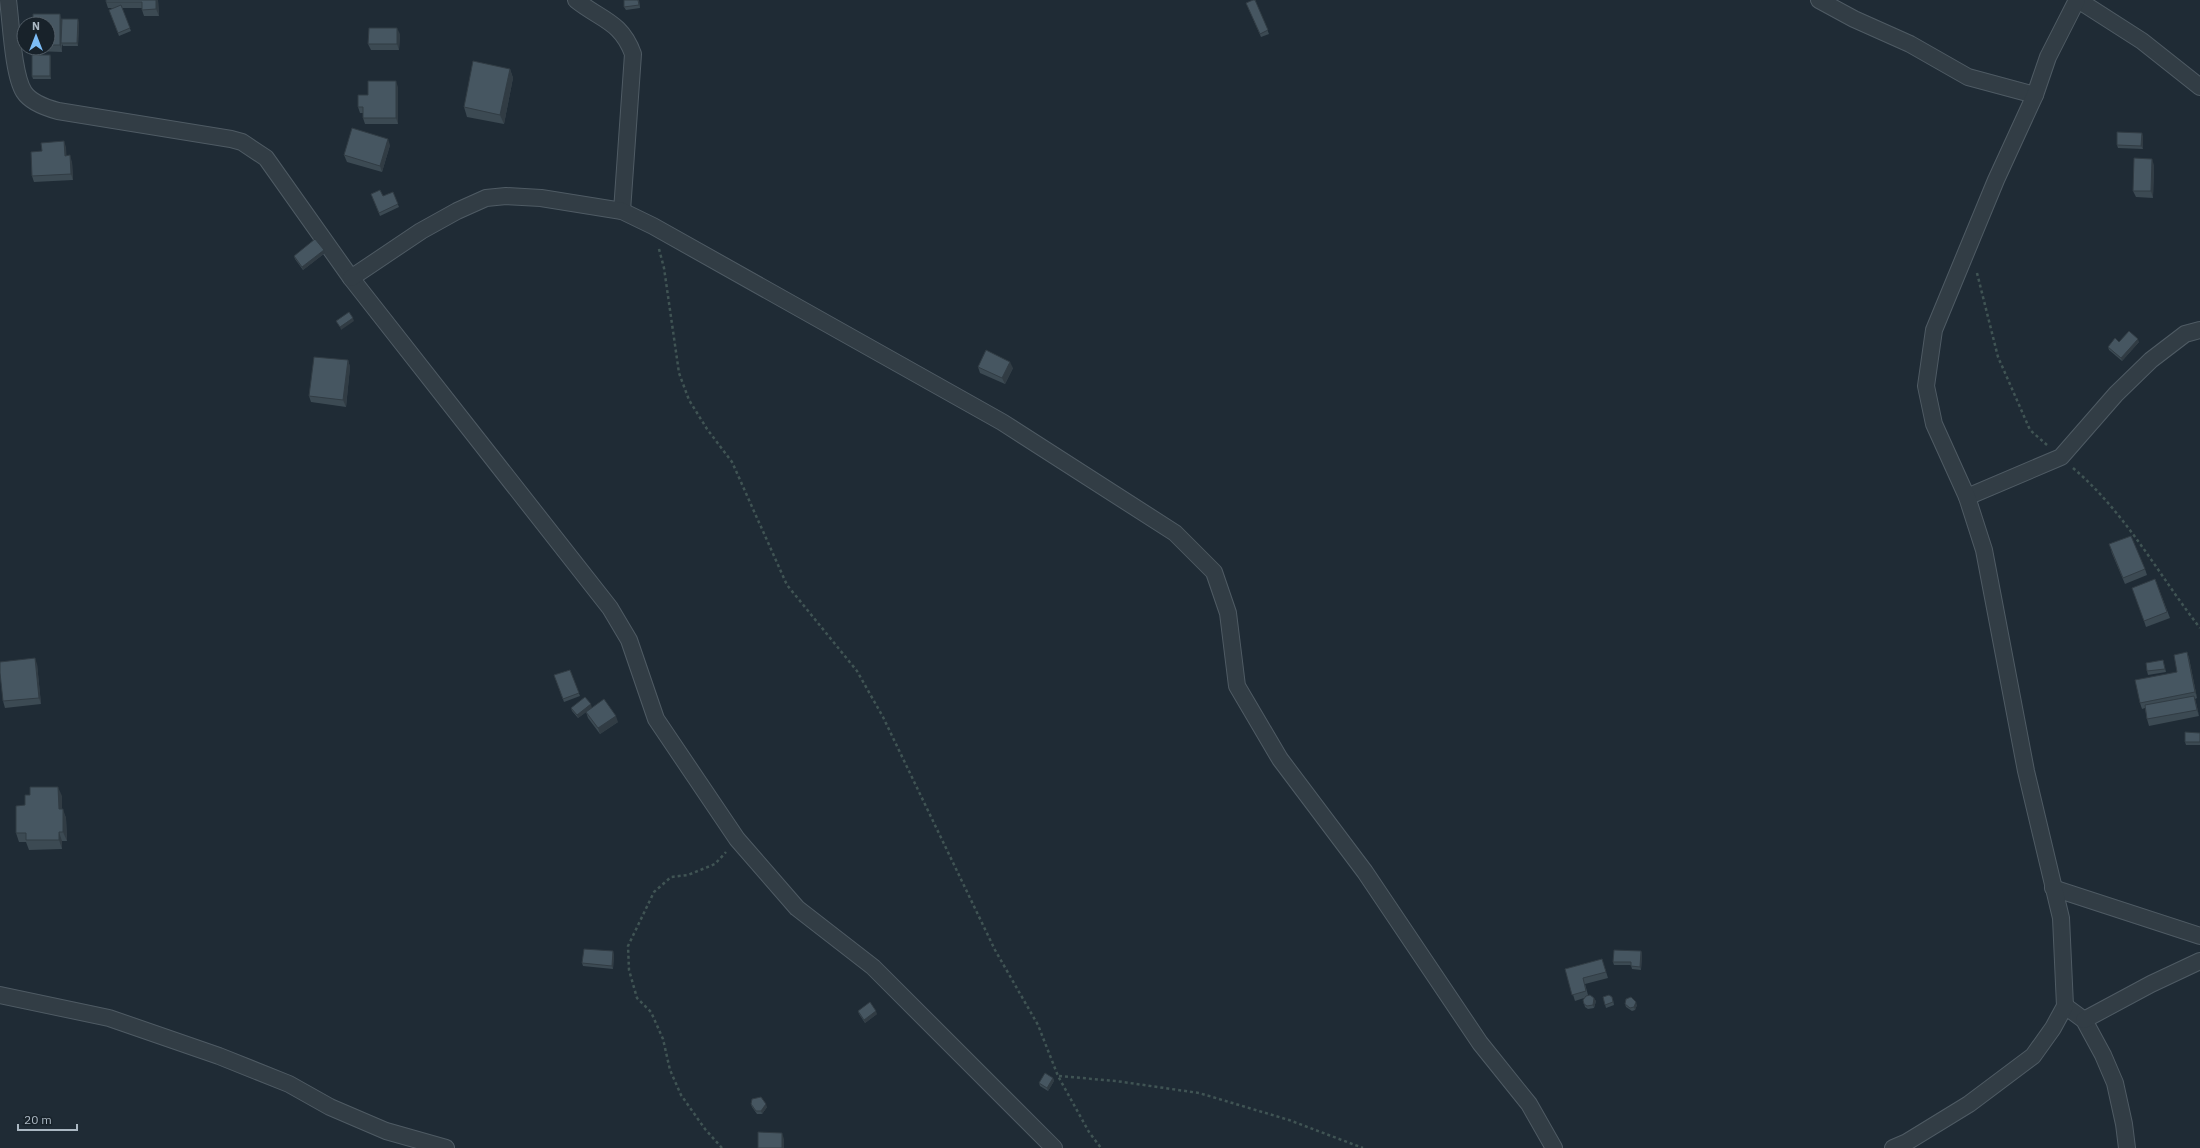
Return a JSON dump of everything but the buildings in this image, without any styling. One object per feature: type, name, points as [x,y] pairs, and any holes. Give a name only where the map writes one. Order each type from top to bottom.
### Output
[{"type":"street","points":[[8,0],[18,73],[24,92],[42,107],[242,142],[266,158],[351,278],[610,608],[628,640],[656,719],[737,839],[797,908],[873,967],[1054,1148]]},
{"type":"street","points":[[576,0],[612,23],[627,38],[634,54],[622,211]]},
{"type":"street","points":[[1819,0],[1854,19],[1910,44],[1968,77],[2035,95]]},
{"type":"street","points":[[1893,1148],[1907,1142],[1970,1104],[2033,1056],[2053,1028],[2064,1006],[2061,918],[2026,771],[1984,550],[1968,497],[1934,424],[1926,386],[1934,330],[1996,180],[2035,95],[2048,57],[2077,0],[2142,41],[2200,87]]},
{"type":"street","points":[[351,278],[421,231],[457,211],[486,198],[506,196],[541,198],[622,211],[653,226],[1002,422],[1175,533],[1214,572],[1228,613],[1237,686],[1280,759],[1365,872],[1480,1043],[1530,1104],[1554,1148]]},
{"type":"street","points":[[1968,497],[2061,457],[2116,394],[2151,360],[2185,334],[2200,330]]},
{"type":"street","points":[[2053,888],[2200,936]]},
{"type":"street","points":[[2084,1020],[2151,984],[2200,962]]},
{"type":"street","points":[[0,995],[109,1018],[219,1056],[289,1084],[330,1107],[386,1131],[446,1148]]},
{"type":"street","points":[[2064,1006],[2084,1020],[2103,1055],[2115,1083],[2124,1124],[2126,1148]]},
{"type":"path","points":[[653,226],[664,268],[679,373],[689,400],[707,429],[732,462],[788,585],[857,671],[883,717],[995,950],[1038,1025],[1058,1076],[1089,1132],[1101,1148]]},
{"type":"path","points":[[722,1148],[704,1129],[680,1095],[670,1070],[663,1039],[651,1012],[637,998],[628,970],[628,946],[654,892],[671,878],[688,875],[715,864],[737,839]]},
{"type":"path","points":[[1058,1076],[1116,1081],[1199,1093],[1289,1120],[1363,1148]]}]
